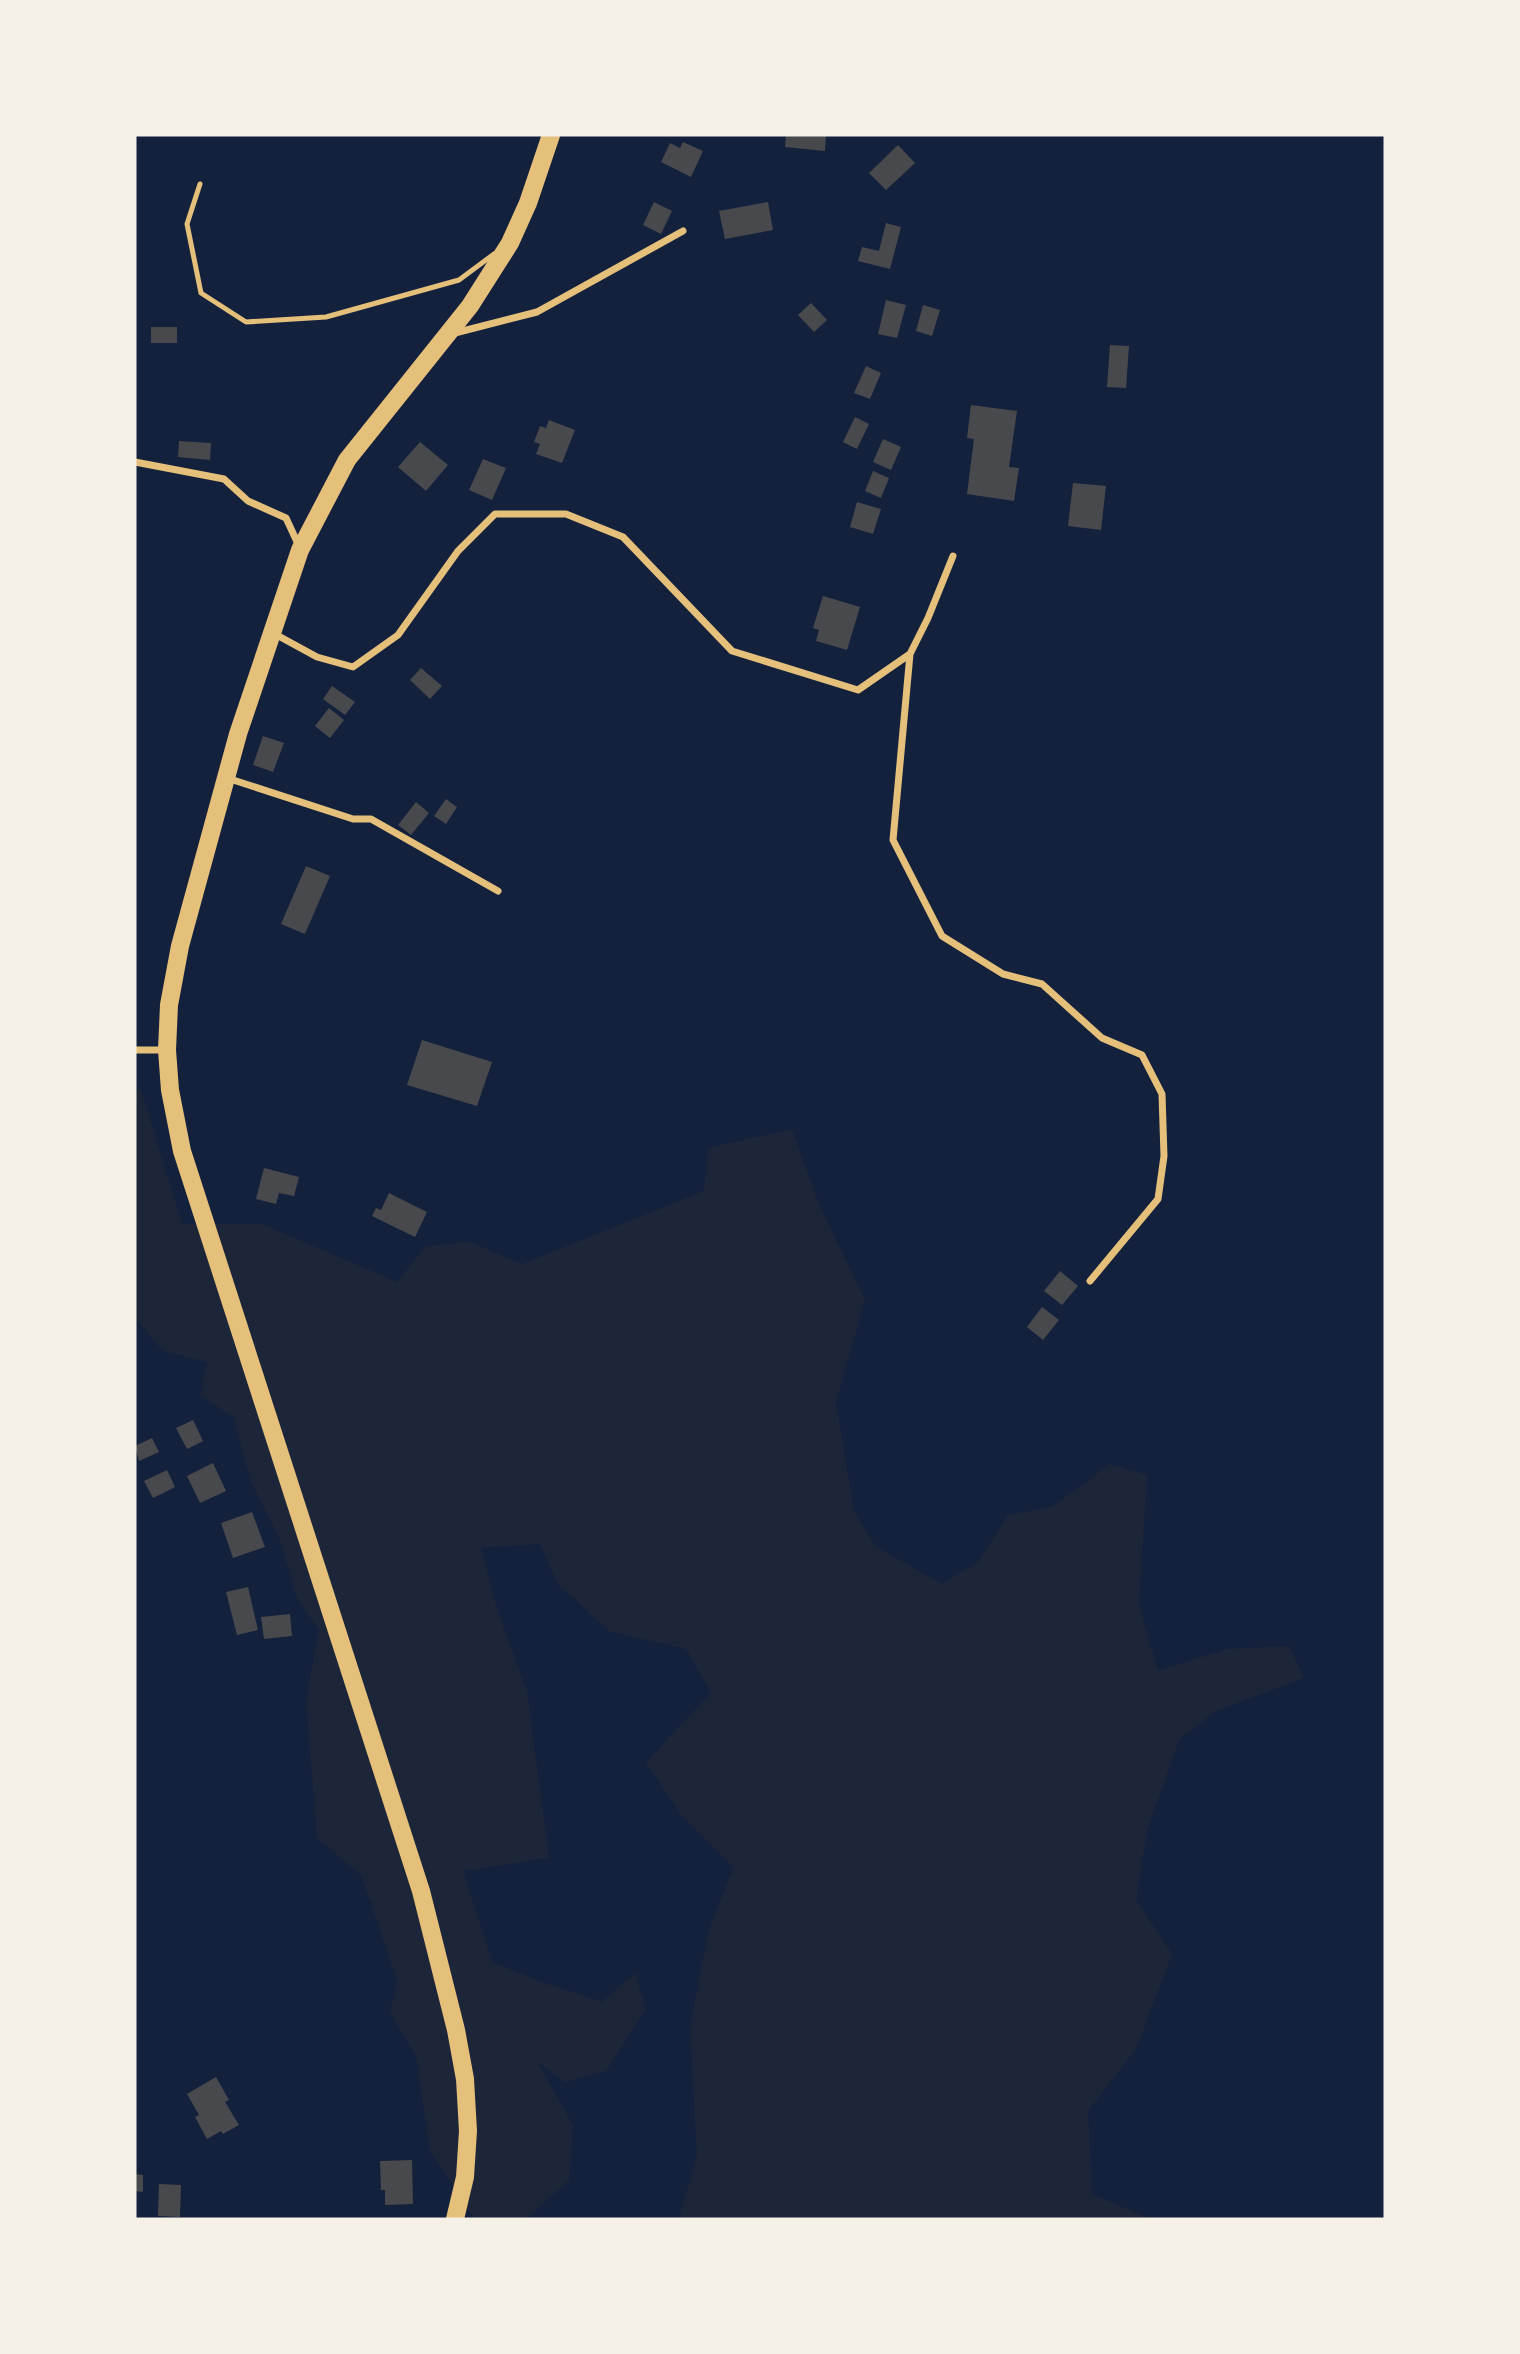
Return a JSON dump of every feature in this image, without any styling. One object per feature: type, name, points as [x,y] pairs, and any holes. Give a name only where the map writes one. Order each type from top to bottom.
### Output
[{"type":"main road","points":[[456,2219],[465,2177],[468,2131],[465,2079],[456,2030],[421,1891],[182,1151],[170,1090],[167,1050],[169,1005],[180,946],[238,734],[300,550],[347,460],[449,335],[510,243],[528,203],[551,135]]},
{"type":"street","points":[[449,335],[537,312],[683,231]]},
{"type":"street","points":[[135,462],[224,479],[248,501],[286,518],[300,550]]},
{"type":"street","points":[[272,632],[317,657],[353,667],[398,635],[458,551],[495,514],[566,514],[623,537],[732,651],[858,690],[909,654]]},
{"type":"street","points":[[954,556],[928,618],[909,654],[893,840],[942,936],[1003,974],[1042,984],[1102,1038],[1142,1055],[1162,1094],[1164,1156],[1158,1199],[1090,1281]]},
{"type":"street","points":[[226,778],[352,818],[371,818],[498,891]]},
{"type":"street","points":[[135,1051],[167,1050]]},
{"type":"lane","points":[[200,184],[187,223],[201,293],[246,322],[326,317],[459,280],[510,243]]},
{"type":"shaded area","points":[[141,1090],[182,1224],[262,1224],[397,1282],[426,1246],[470,1242],[522,1264],[704,1191],[708,1148],[792,1129],[818,1202],[865,1300],[836,1402],[854,1511],[876,1547],[942,1584],[978,1562],[1008,1515],[1052,1507],[1110,1464],[1147,1475],[1139,1605],[1158,1671],[1227,1649],[1289,1646],[1304,1678],[1216,1711],[1179,1740],[1147,1831],[1136,1900],[1172,1954],[1136,2049],[1088,2111],[1092,2194],[1151,2219],[679,2219],[697,2154],[690,2027],[708,1933],[733,1867],[682,1816],[646,1762],[711,1693],[686,1649],[609,1631],[558,1584],[540,1544],[481,1548],[498,1612],[527,1691],[549,1858],[463,1871],[492,1962],[602,2002],[635,1973],[646,2009],[606,2071],[565,2082],[537,2061],[573,2125],[569,2180],[526,2219],[475,2219],[430,2151],[416,2056],[390,2012],[397,1980],[361,1875],[317,1838],[306,1700],[319,1630],[297,1598],[280,1540],[251,1482],[233,1417],[200,1395],[207,1362],[163,1351],[135,1318],[135,1091]]},
{"type":"building","points":[[786,135],[826,135],[825,151],[785,147]]},
{"type":"building","points":[[683,142],[703,151],[691,177],[661,162],[670,143],[680,148]]},
{"type":"building","points":[[898,145],[915,163],[886,190],[869,173]]},
{"type":"building","points":[[654,202],[672,211],[661,234],[643,225]]},
{"type":"building","points":[[768,202],[773,230],[725,239],[719,211]]},
{"type":"building","points":[[886,223],[901,227],[890,269],[858,261],[862,247],[879,251]]},
{"type":"building","points":[[886,300],[906,305],[897,338],[878,334]]},
{"type":"building","points":[[811,303],[827,320],[814,332],[798,315]]},
{"type":"building","points":[[923,305],[940,310],[932,336],[916,331]]},
{"type":"building","points":[[151,327],[177,327],[177,343],[151,343]]},
{"type":"building","points":[[1110,345],[1129,346],[1126,388],[1107,387]]},
{"type":"building","points":[[866,366],[881,373],[870,399],[854,393]]},
{"type":"building","points":[[971,405],[1017,411],[1009,467],[1019,468],[1014,501],[967,494],[974,439],[967,438]]},
{"type":"building","points":[[855,417],[869,424],[857,449],[843,442]]},
{"type":"building","points":[[549,420],[575,430],[562,463],[536,454],[540,444],[534,442],[540,426],[546,428]]},
{"type":"building","points":[[883,439],[901,447],[891,470],[873,462]]},
{"type":"building","points":[[179,441],[211,443],[210,460],[178,457]]},
{"type":"building","points":[[420,442],[448,465],[426,491],[398,467]]},
{"type":"building","points":[[483,459],[506,468],[492,500],[469,490]]},
{"type":"building","points":[[873,471],[889,478],[881,498],[865,491]]},
{"type":"building","points":[[1073,483],[1106,486],[1101,530],[1068,526]]},
{"type":"building","points":[[857,502],[881,509],[873,534],[850,527]]},
{"type":"building","points":[[823,596],[860,607],[847,650],[816,641],[819,630],[813,628]]},
{"type":"building","points":[[421,668],[442,686],[430,699],[410,680]]},
{"type":"building","points":[[332,686],[355,702],[345,715],[323,699]]},
{"type":"building","points":[[329,708],[344,720],[330,738],[315,726]]},
{"type":"building","points":[[263,736],[284,743],[273,772],[253,765]]},
{"type":"building","points":[[446,799],[457,807],[446,824],[434,816]]},
{"type":"building","points":[[416,802],[429,813],[411,835],[398,825]]},
{"type":"building","points":[[306,866],[330,876],[305,934],[281,924]]},
{"type":"building","points":[[422,1040],[492,1062],[477,1106],[407,1085]]},
{"type":"building","points":[[264,1168],[299,1177],[294,1196],[279,1193],[276,1204],[256,1199]]},
{"type":"building","points":[[389,1193],[427,1212],[415,1237],[372,1216],[376,1208],[381,1210]]},
{"type":"building","points":[[1060,1271],[1078,1286],[1062,1305],[1044,1291]]},
{"type":"building","points":[[1042,1307],[1059,1320],[1043,1340],[1027,1327]]},
{"type":"building","points":[[193,1420],[203,1441],[187,1449],[176,1428]]},
{"type":"building","points":[[152,1438],[159,1452],[139,1461],[135,1446]]},
{"type":"building","points":[[213,1463],[226,1491],[200,1503],[187,1476]]},
{"type":"building","points":[[167,1470],[175,1487],[153,1498],[144,1481]]},
{"type":"building","points":[[252,1512],[265,1547],[233,1558],[221,1523]]},
{"type":"building","points":[[248,1587],[258,1630],[237,1635],[226,1592]]},
{"type":"building","points":[[290,1614],[292,1636],[264,1639],[261,1617]]},
{"type":"building","points":[[216,2077],[229,2100],[225,2102],[239,2125],[207,2139],[195,2117],[199,2115],[187,2094]]},
{"type":"building","points":[[412,2160],[413,2204],[385,2205],[385,2190],[381,2190],[380,2161]]},
{"type":"building","points":[[135,2174],[143,2175],[143,2192],[135,2191]]},
{"type":"building","points":[[159,2184],[181,2185],[180,2217],[158,2216]]}]
